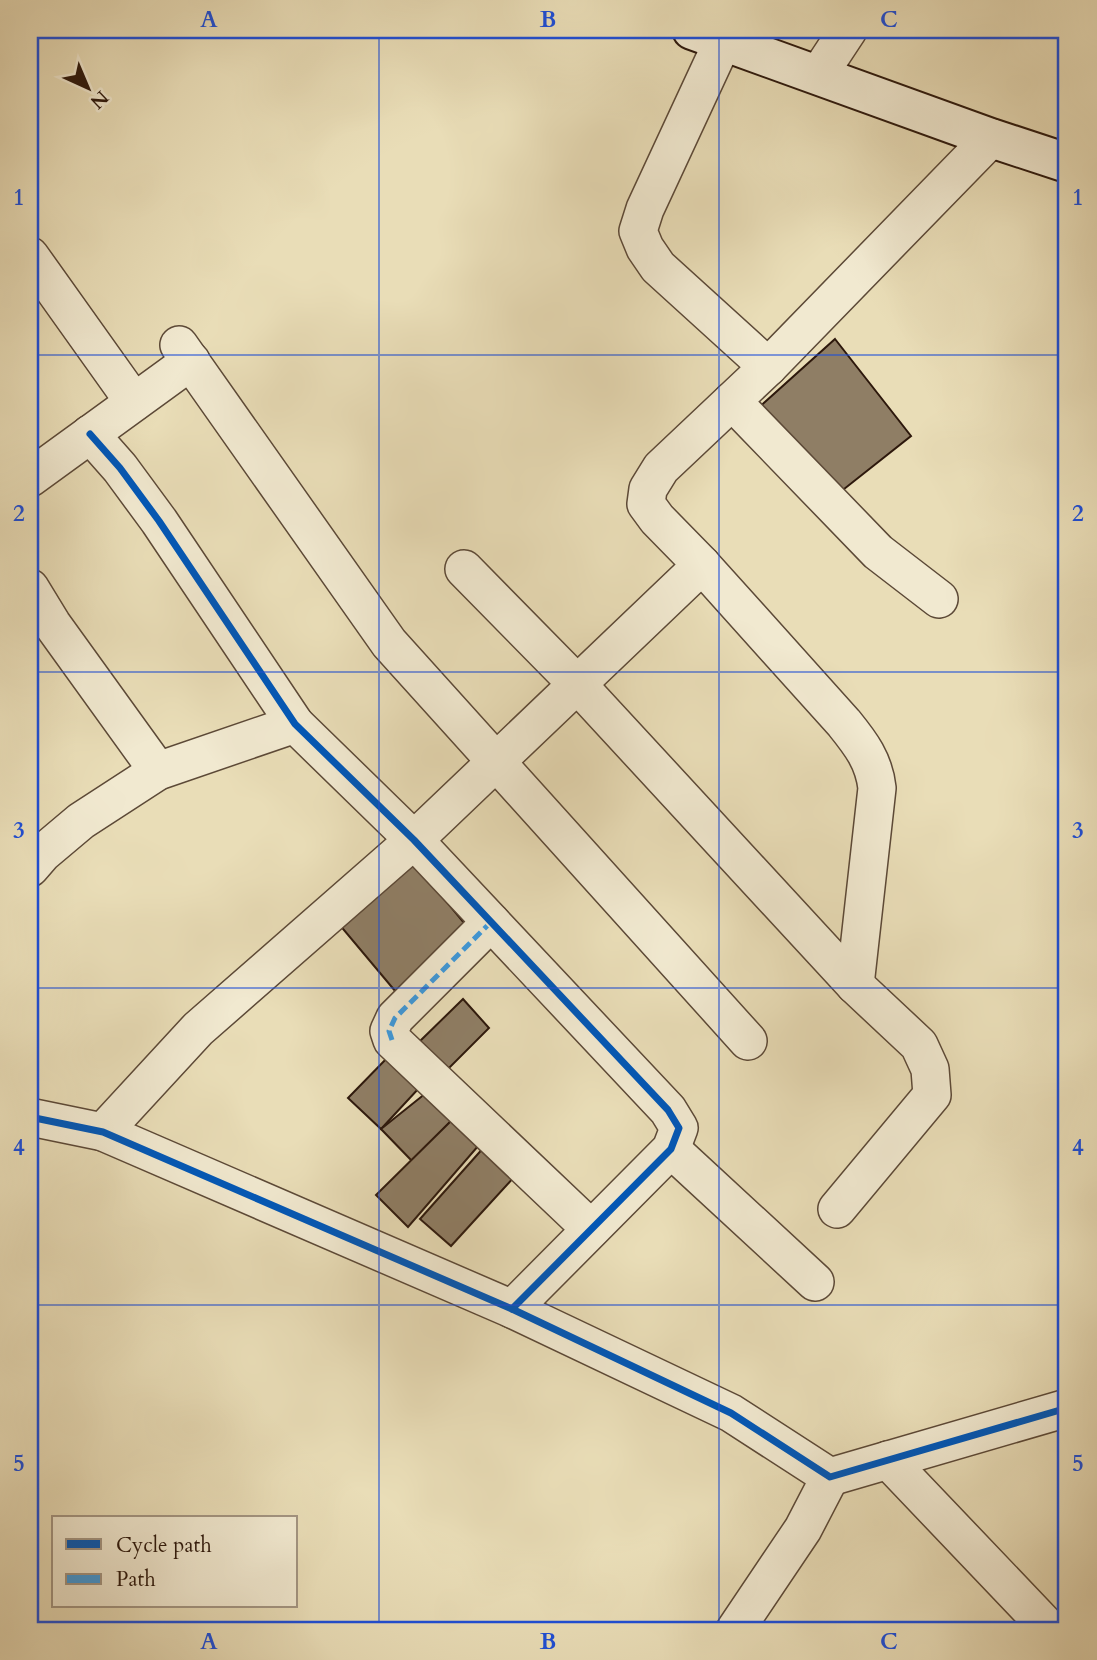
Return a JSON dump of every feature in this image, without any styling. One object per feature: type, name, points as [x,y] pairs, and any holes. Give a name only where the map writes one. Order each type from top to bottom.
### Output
[{"type":"main road","points":[[708,35],[1067,163]]},
{"type":"street","points":[[819,74],[848,30]]},
{"type":"street","points":[[708,35],[638,231],[645,248],[658,267],[768,367]]},
{"type":"street","points":[[855,985],[877,788],[875,770],[864,747],[844,723],[657,519],[646,504],[648,489],[661,468],[768,367],[991,138]]},
{"type":"street","points":[[30,256],[134,402]]},
{"type":"street","points":[[30,478],[134,402],[185,353],[390,643],[748,1041]]},
{"type":"street","points":[[732,401],[878,552],[939,599]]},
{"type":"street","points":[[90,434],[120,468],[159,521],[295,724],[414,841],[491,922],[668,1110],[679,1128],[671,1149],[512,1309]]},
{"type":"street","points":[[103,1132],[198,1029],[414,841],[702,565]]},
{"type":"street","points":[[464,569],[578,685],[855,985],[919,1045],[930,1069],[932,1095],[837,1209]]},
{"type":"street","points":[[30,588],[52,624],[158,771]]},
{"type":"street","points":[[30,868],[43,853],[81,821],[158,771],[295,724]]},
{"type":"street","points":[[491,922],[395,1018],[389,1031],[392,1040],[592,1229]]},
{"type":"street","points":[[30,1117],[103,1132],[512,1309],[731,1413],[830,1477]]},
{"type":"street","points":[[671,1149],[815,1282]]},
{"type":"street","points":[[736,1630],[803,1529],[830,1477],[1067,1408]]},
{"type":"street","points":[[888,1460],[1050,1630]]},
{"type":"building","points":[[835,339],[911,436],[834,497],[756,410]]},
{"type":"building","points":[[414,862],[474,935],[401,998],[333,917]]},
{"type":"building","points":[[463,999],[489,1028],[448,1069],[416,1045]]},
{"type":"building","points":[[390,1055],[420,1087],[381,1129],[348,1098]]},
{"type":"building","points":[[426,1093],[454,1118],[412,1161],[381,1129]]},
{"type":"building","points":[[454,1118],[479,1145],[408,1227],[376,1195]]},
{"type":"building","points":[[485,1146],[515,1176],[451,1246],[420,1219]]},
{"type":"marked path","points":[[392,1040],[389,1031],[395,1018],[491,922]]},
{"type":"cycle path","points":[[90,434],[120,468],[159,521],[295,724],[414,840],[668,1110],[679,1128],[671,1149],[512,1309]]},
{"type":"cycle path","points":[[30,1117],[103,1132],[512,1309],[731,1413],[830,1477],[1067,1408]]}]
